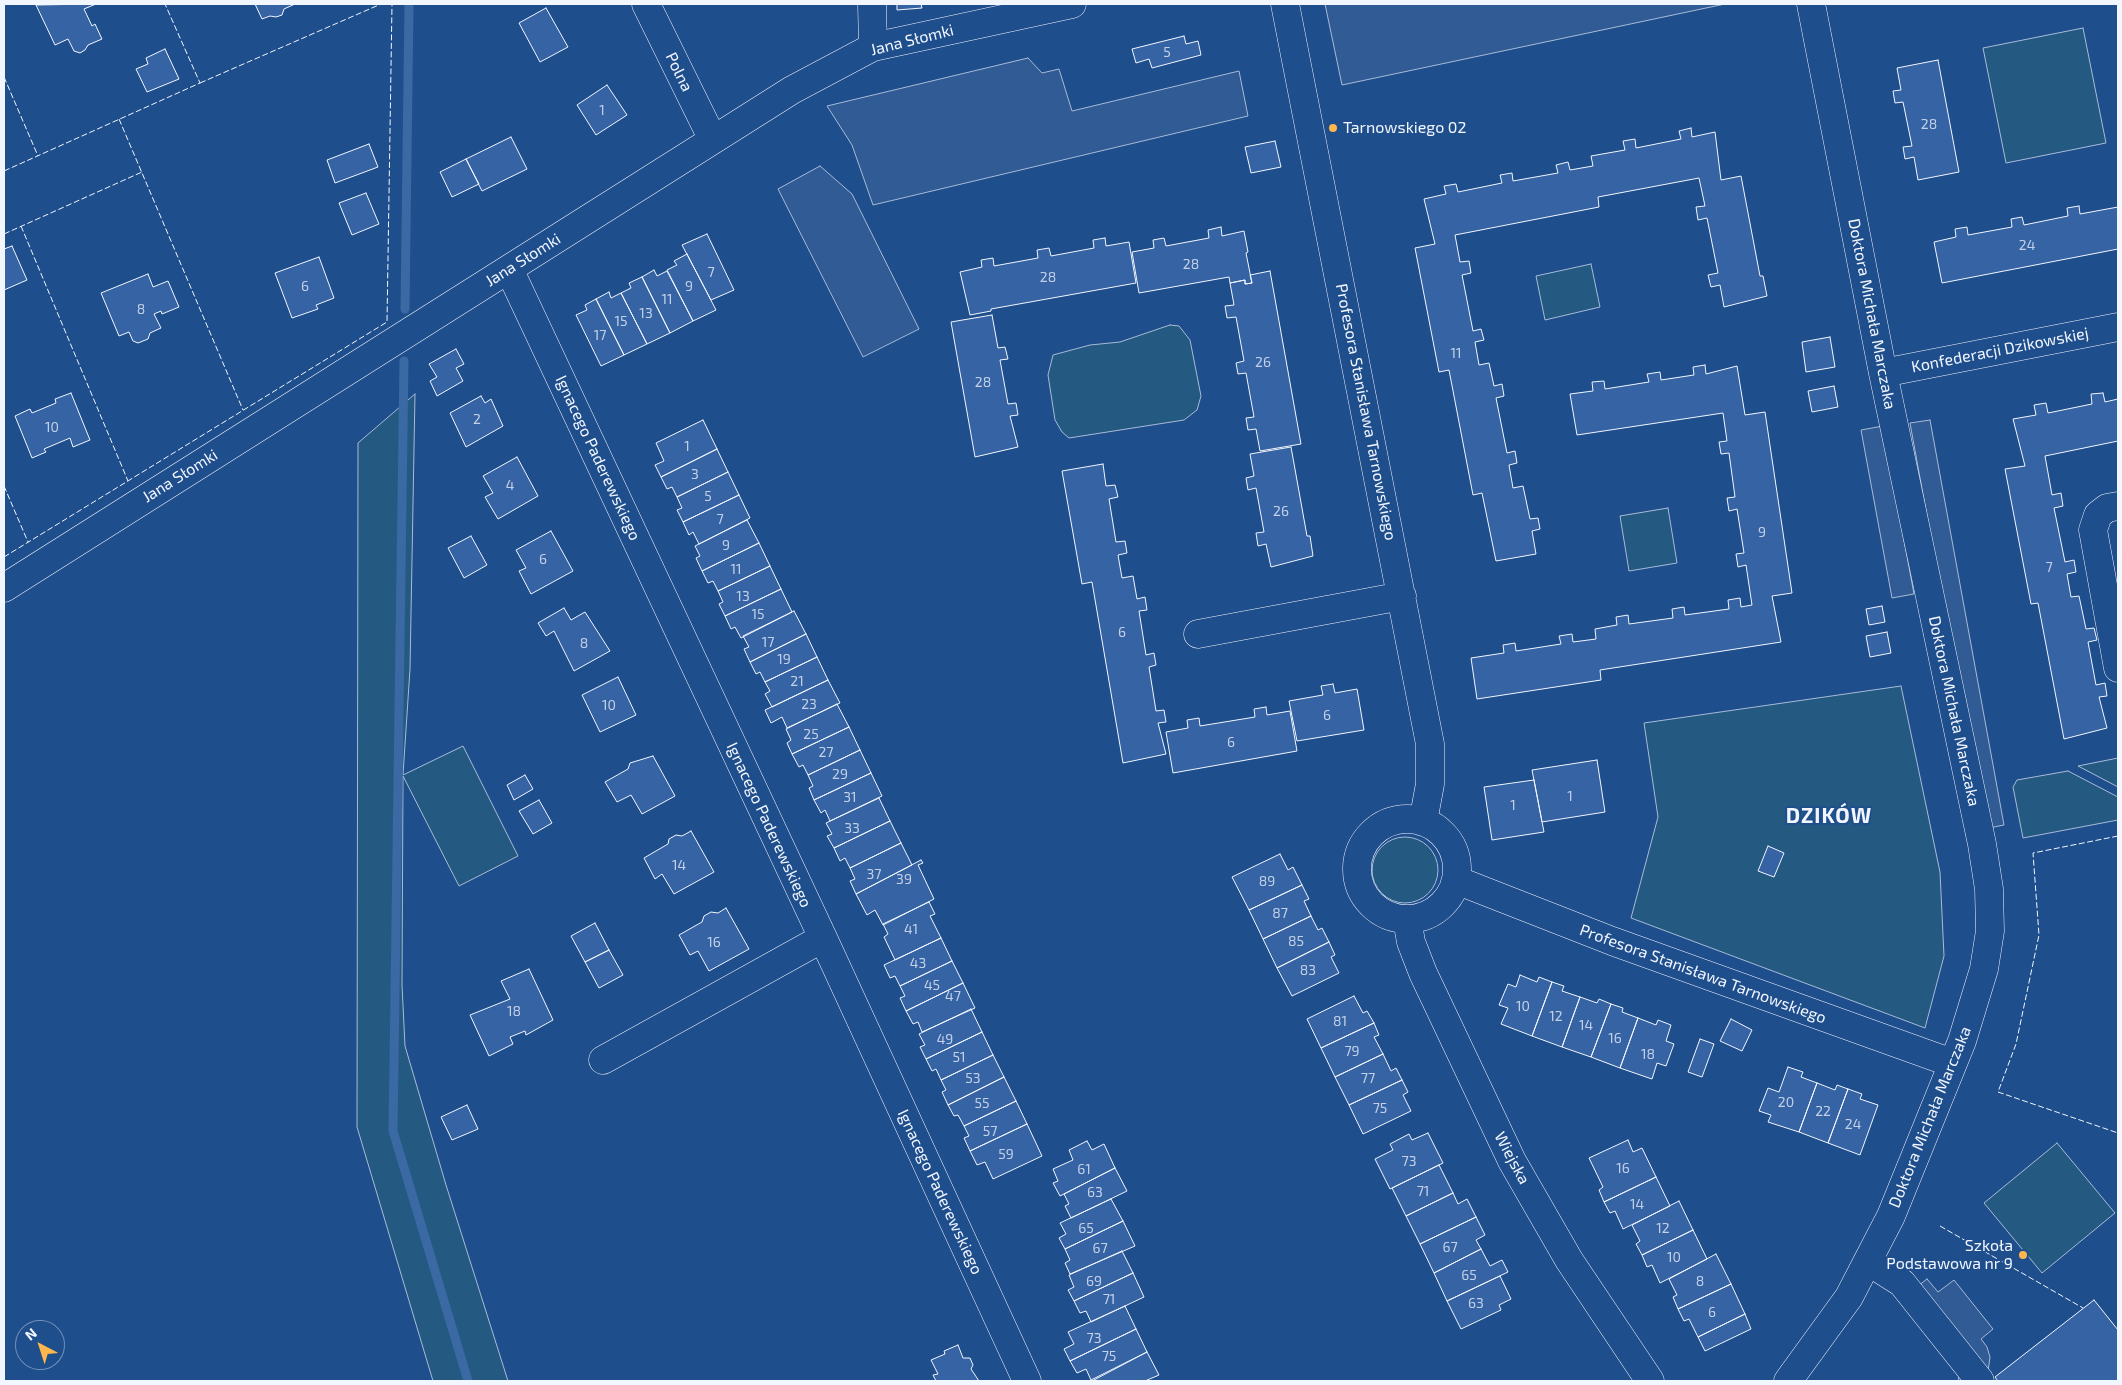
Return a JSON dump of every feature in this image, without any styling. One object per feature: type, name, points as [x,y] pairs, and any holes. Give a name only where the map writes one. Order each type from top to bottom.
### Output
[{"type":"street","name":"Polna","points":[[646,4],[713,140]]},
{"type":"street","points":[[872,4],[873,47]]},
{"type":"street","name":"Jana Słomki","points":[[4,588],[792,90],[873,47],[1072,4]]},
{"type":"street","name":"Profesora Stanisława Tarnowskiego","points":[[1285,4],[1430,744],[1430,784],[1416,821]]},
{"type":"street","name":"Doktora Michała Marczaka","points":[[1788,1381],[1849,1297],[1869,1262],[1891,1216],[1962,1041],[1984,969],[1990,931],[1989,889],[1980,834],[1883,373],[1811,4]]},
{"type":"street","name":"Ignacego Paderewskiego","points":[[509,269],[823,938],[1027,1381]]},
{"type":"street","name":"Konfederacji Dzikowskiej","points":[[1883,373],[2118,327]]},
{"type":"street","points":[[2118,506],[2107,508],[2098,515],[2093,530],[2118,668]]},
{"type":"street","points":[[1198,634],[1402,596]]},
{"type":"street","points":[[1395,820],[1416,821],[1437,829],[1447,839],[1454,852],[1457,866],[1456,880],[1450,896],[1438,908],[1424,916],[1407,919],[1390,916],[1376,908],[1365,896],[1358,880],[1357,864],[1362,847],[1381,826],[1395,820]]},
{"type":"street","name":"Profesora Stanisława Tarnowskiego","points":[[1456,880],[1612,941],[1952,1063]]},
{"type":"street","name":"Wiejska","points":[[1407,919],[1411,942],[1423,973],[1512,1161],[1569,1260],[1650,1381]]},
{"type":"street","points":[[603,1060],[823,938]]},
{"type":"street","points":[[1869,1262],[1902,1282],[1980,1381]]},
{"type":"shaded area","points":[[1325,4],[1725,4],[1342,85]]},
{"type":"shaded area","points":[[2083,28],[2106,143],[2006,163],[1983,48]]},
{"type":"shaded area","points":[[1028,58],[1042,73],[1059,69],[1072,111],[1239,71],[1248,116],[873,205],[852,145],[827,106]]},
{"type":"shaded area","points":[[820,166],[852,194],[919,329],[863,357],[778,189]]},
{"type":"shaded area","points":[[1591,264],[1600,307],[1545,320],[1536,276]]},
{"type":"shaded area","points":[[1170,325],[1179,326],[1190,340],[1201,396],[1197,410],[1184,420],[1069,438],[1062,432],[1055,420],[1048,375],[1053,355],[1090,345],[1120,342]]},
{"type":"shaded area","points":[[415,394],[410,669],[403,775],[463,746],[518,856],[459,886],[403,776],[402,985],[405,1046],[446,1185],[508,1381],[433,1381],[357,1127],[358,443]]},
{"type":"shaded area","points":[[1930,420],[2004,825],[1984,829],[1910,423]]},
{"type":"shaded area","points":[[1883,426],[1914,594],[1892,598],[1861,430]]},
{"type":"shaded area","points":[[1668,508],[1677,563],[1629,571],[1620,516]]},
{"type":"shaded area","points":[[1901,686],[1940,872],[1944,956],[1925,1028],[1631,918],[1658,817],[1644,723]]},
{"type":"shaded area","points":[[2118,758],[2118,787],[2078,766]]},
{"type":"shaded area","points":[[2068,771],[2118,797],[2118,820],[2023,838],[2013,787],[2017,780]]},
{"type":"shaded area","points":[[1411,837],[1429,846],[1436,857],[1438,870],[1436,883],[1429,894],[1418,901],[1399,903],[1381,894],[1374,883],[1372,864],[1381,846],[1392,839]]},
{"type":"shaded area","points":[[2057,1143],[2115,1213],[2042,1273],[1984,1203]]},
{"type":"shaded area","points":[[1927,1279],[1938,1292],[1954,1280],[1993,1329],[1981,1339],[1987,1347],[1990,1357],[1988,1381],[1958,1381],[1961,1368],[1908,1294]]},
{"type":"building","points":[[96,4],[84,9],[92,26],[95,24],[102,39],[88,45],[80,53],[74,51],[68,39],[55,45],[36,5]]},
{"type":"building","points":[[255,4],[295,4],[284,9],[282,15],[262,19]]},
{"type":"building","points":[[897,4],[921,4],[922,8],[897,10]]},
{"type":"building","points":[[546,8],[568,47],[540,62],[519,23]]},
{"type":"building","points":[[1184,36],[1186,44],[1198,41],[1201,55],[1152,68],[1149,59],[1136,63],[1132,49]]},
{"type":"building","points":[[165,49],[179,79],[147,92],[136,69],[148,64],[146,58]]},
{"type":"building","points":[[1938,60],[1959,172],[1918,180],[1914,157],[1905,159],[1903,147],[1912,146],[1903,102],[1895,103],[1893,91],[1901,90],[1897,68]]},
{"type":"building","points":[[607,85],[627,115],[596,135],[577,105]]},
{"type":"building","points":[[1691,128],[1692,137],[1715,132],[1721,180],[1741,176],[1760,276],[1763,276],[1767,296],[1724,307],[1720,285],[1711,287],[1708,275],[1718,273],[1707,218],[1698,220],[1696,207],[1705,206],[1699,178],[1598,197],[1599,207],[1455,235],[1460,262],[1469,261],[1471,273],[1462,275],[1473,331],[1481,329],[1484,340],[1475,342],[1479,365],[1489,363],[1494,386],[1502,384],[1504,396],[1496,398],[1507,453],[1515,451],[1517,463],[1509,465],[1513,488],[1523,486],[1530,519],[1538,518],[1540,529],[1532,531],[1536,554],[1496,561],[1482,493],[1473,495],[1449,370],[1439,372],[1415,248],[1435,244],[1424,199],[1446,194],[1444,186],[1456,184],[1458,192],[1502,183],[1500,175],[1512,173],[1513,181],[1558,173],[1556,165],[1568,162],[1570,170],[1593,166],[1591,156],[1625,150],[1623,141],[1635,139],[1636,148],[1681,139],[1679,131]]},
{"type":"building","points":[[511,137],[527,169],[482,191],[466,159]]},
{"type":"building","points":[[1275,141],[1281,167],[1251,173],[1245,147]]},
{"type":"building","points":[[369,144],[378,167],[335,183],[327,160]]},
{"type":"building","points":[[466,159],[479,184],[452,197],[440,172]]},
{"type":"building","points":[[366,193],[379,224],[352,235],[339,203]]},
{"type":"building","points":[[2079,206],[2080,214],[2118,207],[2118,249],[1942,283],[1934,242],[1956,237],[1955,229],[1967,227],[1968,235],[2012,227],[2011,219],[2022,217],[2024,225],[2068,216],[2067,208]]},
{"type":"building","points":[[1221,227],[1222,236],[1244,231],[1252,283],[1245,284],[1245,280],[1230,283],[1229,277],[1139,293],[1132,252],[1154,248],[1153,240],[1164,238],[1166,246],[1209,238],[1208,230]]},
{"type":"building","points":[[707,234],[734,290],[711,300],[682,245]]},
{"type":"building","points":[[1105,238],[1106,246],[1129,242],[1136,283],[991,309],[991,311],[970,315],[960,272],[982,267],[981,260],[993,258],[994,266],[1038,258],[1037,250],[1049,248],[1051,256],[1094,248],[1093,240]]},
{"type":"building","points":[[12,246],[27,280],[4,290],[4,249]]},
{"type":"building","points":[[687,254],[716,310],[693,321],[667,270],[677,265],[674,261]]},
{"type":"building","points":[[319,257],[334,298],[316,305],[318,309],[292,318],[275,273]]},
{"type":"building","points":[[654,270],[657,276],[667,271],[693,321],[670,333],[642,277]]},
{"type":"building","points":[[1270,271],[1301,444],[1260,451],[1256,429],[1248,430],[1246,418],[1254,417],[1246,373],[1238,374],[1236,363],[1244,361],[1236,317],[1227,318],[1225,306],[1234,305],[1230,283],[1245,280],[1245,284],[1252,283],[1250,275]]},
{"type":"building","points":[[148,274],[153,287],[168,281],[179,307],[162,314],[161,311],[154,314],[161,328],[150,333],[148,339],[138,343],[133,341],[129,332],[119,336],[101,293]]},
{"type":"building","points":[[642,277],[670,333],[647,344],[621,293],[631,288],[629,283]]},
{"type":"building","points":[[609,292],[611,298],[621,293],[647,344],[624,355],[596,299]]},
{"type":"building","points":[[596,299],[624,355],[601,366],[576,315],[587,310],[585,305]]},
{"type":"building","points":[[992,315],[998,348],[1005,347],[1008,359],[1000,360],[1008,404],[1016,403],[1018,415],[1010,416],[1018,447],[975,457],[951,322]]},
{"type":"building","points":[[1830,337],[1835,367],[1806,372],[1802,342]]},
{"type":"building","points":[[456,349],[464,364],[456,368],[463,381],[437,396],[430,381],[437,377],[429,364]]},
{"type":"building","points":[[1705,365],[1706,374],[1737,366],[1745,415],[1765,412],[1792,593],[1772,596],[1781,642],[1600,670],[1601,680],[1477,699],[1471,658],[1504,653],[1503,645],[1515,643],[1516,651],[1561,644],[1559,636],[1572,634],[1573,642],[1596,639],[1595,629],[1617,625],[1616,617],[1628,615],[1629,624],[1673,618],[1672,609],[1684,607],[1685,615],[1729,609],[1728,600],[1740,598],[1741,607],[1752,605],[1746,565],[1738,567],[1736,554],[1744,553],[1737,509],[1729,511],[1727,498],[1735,497],[1729,453],[1721,454],[1719,442],[1727,441],[1723,413],[1577,435],[1570,394],[1593,391],[1592,382],[1604,381],[1605,389],[1649,382],[1647,374],[1660,372],[1661,380],[1694,375],[1693,367]]},
{"type":"building","points":[[1834,386],[1838,407],[1812,412],[1808,391]]},
{"type":"building","points":[[71,393],[90,440],[73,447],[70,438],[44,449],[46,452],[32,458],[15,416],[30,409],[32,413],[56,403],[55,399]]},
{"type":"building","points":[[2103,393],[2105,402],[2118,399],[2118,441],[2045,456],[2052,495],[2061,493],[2063,506],[2054,508],[2065,562],[2074,560],[2076,572],[2067,574],[2071,597],[2079,596],[2086,629],[2094,628],[2097,640],[2088,642],[2096,685],[2105,683],[2107,696],[2099,697],[2107,728],[2064,739],[2038,603],[2031,604],[2005,469],[2025,466],[2013,419],[2036,415],[2034,405],[2046,403],[2048,413],[2092,404],[2091,394]]},
{"type":"building","points":[[481,396],[485,403],[491,399],[503,426],[466,447],[450,413]]},
{"type":"building","points":[[703,420],[717,449],[661,477],[655,465],[664,461],[656,443]]},
{"type":"building","points":[[1291,447],[1307,536],[1310,536],[1313,556],[1271,567],[1266,544],[1258,546],[1256,533],[1264,532],[1256,488],[1248,490],[1246,478],[1254,476],[1250,454]]},
{"type":"building","points":[[717,449],[728,472],[677,497],[672,487],[667,489],[661,477]]},
{"type":"building","points":[[517,457],[538,496],[498,519],[485,497],[493,493],[483,476]]},
{"type":"building","points":[[1103,464],[1106,486],[1115,485],[1118,497],[1109,499],[1116,542],[1125,541],[1127,553],[1118,555],[1122,578],[1133,576],[1137,599],[1145,597],[1147,610],[1139,611],[1146,655],[1154,653],[1156,665],[1149,667],[1156,711],[1164,710],[1166,722],[1158,723],[1166,754],[1123,763],[1092,582],[1082,584],[1062,471]]},
{"type":"building","points":[[728,472],[739,495],[683,522],[677,510],[682,508],[677,497]]},
{"type":"building","points":[[739,495],[750,518],[699,544],[693,532],[689,535],[683,522]]},
{"type":"building","points":[[747,520],[759,543],[702,571],[696,558],[700,556],[695,546]]},
{"type":"building","points":[[551,531],[573,571],[531,594],[519,571],[526,568],[516,550]]},
{"type":"building","points":[[471,536],[487,565],[464,578],[448,548]]},
{"type":"building","points":[[759,543],[770,566],[718,591],[713,581],[708,583],[702,571]]},
{"type":"building","points":[[770,566],[781,589],[725,616],[719,604],[723,602],[718,591]]},
{"type":"building","points":[[781,589],[792,612],[741,638],[735,627],[731,629],[725,616]]},
{"type":"building","points":[[1882,606],[1885,622],[1869,625],[1866,609]]},
{"type":"building","points":[[564,608],[571,620],[585,612],[610,651],[574,671],[554,631],[546,636],[538,623]]},
{"type":"building","points":[[794,611],[806,634],[750,662],[744,649],[749,647],[743,636]]},
{"type":"building","points":[[1887,632],[1891,653],[1870,657],[1866,636]]},
{"type":"building","points":[[806,634],[817,657],[765,682],[760,672],[756,674],[750,662]]},
{"type":"building","points":[[817,657],[828,680],[772,707],[765,694],[770,691],[765,682]]},
{"type":"building","points":[[618,677],[636,715],[600,732],[582,695]]},
{"type":"building","points":[[828,680],[840,703],[787,728],[782,717],[771,723],[765,710]]},
{"type":"building","points":[[1333,684],[1335,693],[1357,689],[1364,730],[1297,741],[1289,701],[1323,695],[1321,686]]},
{"type":"building","points":[[837,704],[849,727],[792,754],[787,743],[791,740],[786,729]]},
{"type":"building","points":[[1266,707],[1267,715],[1290,711],[1297,751],[1173,773],[1166,732],[1188,728],[1187,720],[1199,718],[1200,726],[1255,717],[1254,709]]},
{"type":"building","points":[[849,727],[860,750],[808,775],[803,765],[799,767],[792,754]]},
{"type":"building","points":[[860,750],[871,773],[814,800],[809,788],[813,786],[808,775]]},
{"type":"building","points":[[653,756],[675,796],[642,814],[631,795],[617,802],[605,782],[628,769],[630,763]]},
{"type":"building","points":[[1597,760],[1605,812],[1542,822],[1532,770]]},
{"type":"building","points":[[871,773],[882,796],[830,821],[825,810],[821,813],[814,800]]},
{"type":"building","points":[[525,775],[533,789],[514,800],[507,785]]},
{"type":"building","points":[[1534,780],[1544,832],[1492,840],[1484,787]]},
{"type":"building","points":[[879,798],[890,821],[834,848],[827,836],[832,834],[826,823]]},
{"type":"building","points":[[539,800],[552,823],[533,834],[519,811]]},
{"type":"building","points":[[890,821],[901,843],[850,868],[845,858],[840,861],[834,848]]},
{"type":"building","points":[[691,831],[714,872],[674,894],[662,874],[655,879],[644,858],[668,844],[669,839],[676,835],[682,836]]},
{"type":"building","points":[[901,843],[912,865],[856,894],[850,881],[855,879],[850,868]]},
{"type":"building","points":[[1768,846],[1784,853],[1774,877],[1758,871]]},
{"type":"building","points":[[1280,854],[1288,870],[1293,867],[1302,885],[1249,910],[1232,877]]},
{"type":"building","points":[[921,860],[923,863],[918,865],[934,899],[883,925],[875,910],[867,915],[856,894]]},
{"type":"building","points":[[1302,885],[1309,899],[1304,901],[1311,916],[1263,939],[1249,910]]},
{"type":"building","points":[[929,902],[935,914],[930,916],[941,938],[895,960],[884,937],[888,934],[883,924]]},
{"type":"building","points":[[726,908],[749,949],[709,971],[698,951],[690,955],[679,935],[702,922],[704,916],[711,912],[718,913]]},
{"type":"building","points":[[1311,916],[1318,930],[1322,928],[1329,942],[1277,968],[1263,939]]},
{"type":"building","points":[[595,923],[609,950],[585,962],[571,936]]},
{"type":"building","points":[[941,938],[952,961],[900,986],[895,976],[890,978],[884,965]]},
{"type":"building","points":[[1329,942],[1335,955],[1331,957],[1339,973],[1292,996],[1277,968]]},
{"type":"building","points":[[609,950],[623,975],[599,988],[585,962]]},
{"type":"building","points":[[952,961],[963,983],[906,1011],[900,998],[905,996],[900,986]]},
{"type":"building","points":[[529,969],[553,1020],[526,1035],[525,1031],[510,1037],[513,1044],[489,1056],[470,1015],[510,999],[501,981]]},
{"type":"building","points":[[1520,975],[1537,982],[1539,977],[1552,982],[1532,1036],[1501,1024],[1508,1008],[1499,1005],[1508,984],[1516,987]]},
{"type":"building","points":[[1552,982],[1564,986],[1562,991],[1580,997],[1562,1047],[1532,1036]]},
{"type":"building","points":[[963,983],[975,1008],[922,1032],[918,1022],[913,1024],[906,1011]]},
{"type":"building","points":[[1354,996],[1363,1013],[1367,1011],[1374,1023],[1321,1048],[1307,1019]]},
{"type":"building","points":[[1580,997],[1597,1003],[1599,999],[1611,1004],[1591,1057],[1562,1047]]},
{"type":"building","points":[[1611,1004],[1623,1008],[1622,1012],[1638,1018],[1620,1068],[1591,1057]]},
{"type":"building","points":[[971,1009],[982,1032],[926,1059],[920,1047],[925,1045],[919,1034]]},
{"type":"building","points":[[1638,1018],[1656,1025],[1658,1020],[1671,1025],[1666,1041],[1674,1044],[1666,1066],[1657,1063],[1652,1079],[1620,1068]]},
{"type":"building","points":[[1731,1019],[1752,1030],[1742,1051],[1720,1041]]},
{"type":"building","points":[[1374,1023],[1379,1035],[1374,1037],[1383,1054],[1335,1077],[1321,1048]]},
{"type":"building","points":[[982,1032],[993,1055],[941,1080],[936,1069],[932,1071],[926,1059]]},
{"type":"building","points":[[1700,1039],[1714,1044],[1702,1077],[1688,1072]]},
{"type":"building","points":[[1383,1054],[1391,1071],[1396,1068],[1402,1080],[1349,1105],[1335,1077]]},
{"type":"building","points":[[993,1055],[1004,1077],[948,1105],[942,1092],[946,1090],[941,1080]]},
{"type":"building","points":[[1788,1067],[1803,1072],[1801,1077],[1817,1083],[1799,1132],[1768,1122],[1771,1115],[1759,1111],[1768,1088],[1779,1092]]},
{"type":"building","points":[[1004,1077],[1016,1101],[964,1126],[958,1115],[954,1116],[948,1105]]},
{"type":"building","points":[[1402,1080],[1408,1092],[1403,1095],[1411,1111],[1363,1134],[1349,1105]]},
{"type":"building","points":[[1817,1083],[1835,1090],[1837,1085],[1848,1089],[1828,1143],[1799,1132]]},
{"type":"building","points":[[1848,1089],[1862,1094],[1860,1099],[1878,1105],[1860,1155],[1828,1143]]},
{"type":"building","points":[[1016,1101],[1027,1124],[970,1151],[964,1138],[969,1136],[964,1126]]},
{"type":"building","points":[[467,1105],[478,1129],[452,1140],[441,1117]]},
{"type":"building","points":[[1027,1124],[1042,1156],[993,1179],[985,1162],[977,1165],[970,1151]]},
{"type":"building","points":[[1428,1133],[1443,1163],[1390,1189],[1375,1159],[1393,1150],[1390,1144],[1409,1134],[1412,1140]]},
{"type":"building","points":[[1628,1140],[1633,1152],[1642,1148],[1656,1177],[1604,1202],[1599,1190],[1603,1187],[1589,1158]]},
{"type":"building","points":[[1087,1141],[1092,1150],[1104,1144],[1115,1168],[1060,1196],[1053,1183],[1058,1181],[1053,1169],[1073,1160],[1069,1150]]},
{"type":"building","points":[[1439,1165],[1453,1193],[1406,1216],[1392,1188]]},
{"type":"building","points":[[1115,1168],[1127,1191],[1071,1218],[1065,1206],[1069,1204],[1064,1194]]},
{"type":"building","points":[[1656,1177],[1670,1206],[1623,1229],[1615,1211],[1610,1213],[1604,1202]]},
{"type":"building","points":[[1453,1193],[1458,1204],[1467,1199],[1476,1217],[1420,1244],[1406,1216]]},
{"type":"building","points":[[1111,1199],[1123,1221],[1065,1249],[1059,1238],[1066,1234],[1060,1223]]},
{"type":"building","points":[[1679,1201],[1693,1230],[1642,1255],[1636,1244],[1640,1241],[1632,1225]]},
{"type":"building","points":[[1476,1217],[1485,1235],[1476,1240],[1481,1249],[1434,1273],[1420,1244]]},
{"type":"building","points":[[1123,1221],[1135,1246],[1070,1274],[1065,1263],[1070,1260],[1065,1249]]},
{"type":"building","points":[[1693,1230],[1707,1259],[1660,1283],[1652,1265],[1647,1267],[1642,1255]]},
{"type":"building","points":[[1481,1249],[1490,1266],[1502,1260],[1508,1272],[1447,1301],[1434,1273]]},
{"type":"building","points":[[1122,1251],[1133,1273],[1074,1301],[1068,1290],[1074,1287],[1069,1275]]},
{"type":"building","points":[[1716,1254],[1731,1284],[1678,1309],[1673,1297],[1677,1295],[1669,1279]]},
{"type":"building","points":[[1133,1273],[1144,1297],[1091,1322],[1086,1311],[1080,1313],[1074,1301]]},
{"type":"building","points":[[1500,1276],[1511,1299],[1499,1305],[1501,1310],[1461,1329],[1447,1301]]},
{"type":"building","points":[[1731,1284],[1745,1314],[1698,1337],[1689,1319],[1684,1321],[1678,1309]]},
{"type":"building","points":[[2094,1300],[2118,1330],[2118,1381],[1998,1381],[1995,1377]]},
{"type":"building","points":[[1125,1306],[1136,1329],[1070,1361],[1064,1349],[1074,1344],[1068,1332]]},
{"type":"building","points":[[1745,1314],[1751,1329],[1705,1351],[1698,1337]]},
{"type":"building","points":[[1136,1329],[1147,1352],[1091,1380],[1086,1369],[1077,1373],[1070,1361]]},
{"type":"building","points":[[958,1345],[963,1358],[970,1358],[973,1365],[971,1369],[979,1381],[936,1381],[933,1375],[938,1374],[931,1360],[945,1354],[944,1351]]},
{"type":"building","points":[[1147,1352],[1159,1375],[1145,1381],[1092,1381]]},
{"type":"waterway","points":[[405,309],[409,4]]},
{"type":"waterway","points":[[404,361],[393,1131],[468,1381]]},
{"type":"fence","points":[[4,171],[200,83],[165,4]]},
{"type":"fence","points":[[200,83],[381,4]]},
{"type":"fence","points":[[4,557],[387,322],[392,4]]},
{"type":"fence","points":[[4,77],[38,156]]},
{"type":"fence","points":[[119,119],[243,410]]},
{"type":"fence","points":[[4,234],[142,172]]},
{"type":"fence","points":[[21,226],[128,481]]},
{"type":"fence","points":[[4,486],[28,542]]},
{"type":"fence","points":[[2118,836],[2033,853],[2039,935],[2016,1044],[1998,1092],[2118,1133]]},
{"type":"fence","points":[[1940,1226],[2083,1308]]},
{"type":"place","name":"Tarnowskiego 02","points":[[1333,128]]},
{"type":"place","name":"Szkoła Podstawowa nr 9","points":[[2023,1255]]},
{"type":"district","name":"DZIKÓW","points":[[1829,816]]}]
